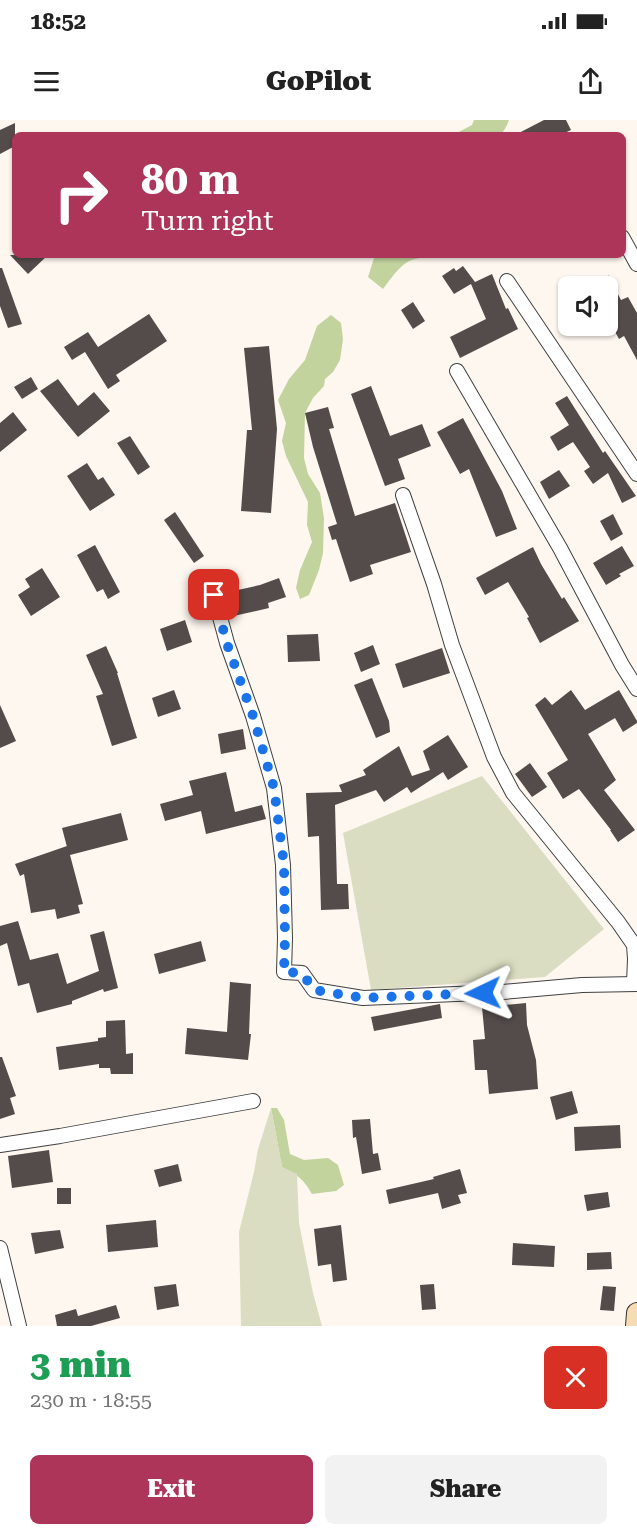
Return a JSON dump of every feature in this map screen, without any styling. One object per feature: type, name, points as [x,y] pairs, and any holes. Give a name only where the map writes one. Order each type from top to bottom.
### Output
[{"type":"main road","points":[[636,1326],[637,1313]]},
{"type":"street","points":[[626,244],[637,264]]},
{"type":"street","points":[[507,280],[637,474]]},
{"type":"street","points":[[456,371],[560,548],[637,689]]},
{"type":"street","points":[[214,595],[227,644],[253,716],[274,788],[284,865],[284,972],[302,973],[314,990],[363,998],[503,993],[635,984],[634,945],[618,922],[513,793],[494,757],[452,645],[434,584],[403,495]]},
{"type":"street","points":[[0,1144],[60,1136],[253,1101]]},
{"type":"street","points":[[0,1248],[20,1326]]},
{"type":"green space","points":[[474,120],[509,120],[502,132],[459,132],[472,125]]},
{"type":"green space","points":[[374,258],[422,258],[405,264],[383,289],[368,277]]},
{"type":"green space","points":[[331,315],[341,323],[343,339],[340,360],[333,372],[325,379],[324,386],[313,398],[305,413],[304,458],[308,474],[320,493],[324,518],[323,553],[309,595],[300,599],[296,588],[300,570],[312,542],[307,525],[308,502],[286,456],[282,441],[286,423],[278,400],[289,379],[305,360],[317,326]]},
{"type":"green space","points":[[482,776],[604,929],[545,977],[371,990],[343,833]]},
{"type":"green space","points":[[271,1108],[277,1108],[284,1120],[290,1154],[304,1160],[328,1158],[338,1165],[344,1185],[336,1191],[312,1194],[306,1184],[282,1167]]},
{"type":"green space","points":[[271,1108],[282,1167],[297,1174],[299,1223],[322,1326],[241,1326],[239,1232],[258,1149]]},
{"type":"building","points":[[544,120],[566,120],[571,130],[567,132],[521,132]]},
{"type":"building","points":[[15,123],[15,132],[12,132],[12,148],[0,154],[0,130]]},
{"type":"building","points":[[13,258],[45,258],[28,274]]},
{"type":"building","points":[[463,266],[475,282],[473,283],[492,274],[506,309],[508,308],[518,329],[460,358],[450,337],[486,319],[471,284],[454,294],[442,276],[454,268],[456,271]]},
{"type":"building","points":[[0,268],[2,268],[22,324],[8,328],[0,306]]},
{"type":"building","points":[[618,294],[621,300],[628,297],[637,313],[637,360],[624,336],[619,339]]},
{"type":"building","points":[[413,302],[425,321],[413,329],[401,310]]},
{"type":"building","points":[[149,314],[167,341],[116,375],[120,381],[108,389],[85,352],[72,360],[64,347],[88,332],[98,347]]},
{"type":"building","points":[[269,346],[277,429],[271,513],[241,511],[247,430],[252,430],[244,348]]},
{"type":"building","points":[[31,377],[38,389],[22,399],[14,387]]},
{"type":"building","points":[[58,379],[78,406],[94,392],[110,411],[78,437],[40,391]]},
{"type":"building","points":[[371,386],[390,436],[422,424],[431,446],[398,459],[405,479],[385,486],[351,394]]},
{"type":"building","points":[[567,396],[603,453],[605,451],[636,496],[622,503],[608,473],[593,484],[584,471],[590,467],[573,442],[558,451],[550,437],[569,425],[555,403]]},
{"type":"building","points":[[328,407],[334,428],[329,429],[355,516],[395,503],[411,552],[370,565],[373,574],[350,582],[336,539],[332,540],[328,527],[337,524],[305,413]]},
{"type":"building","points":[[13,412],[27,430],[0,452],[0,423]]},
{"type":"building","points":[[463,418],[502,491],[517,529],[496,537],[469,469],[460,474],[437,432]]},
{"type":"building","points":[[130,436],[150,467],[138,475],[117,443]]},
{"type":"building","points":[[87,463],[98,480],[103,477],[115,495],[90,511],[67,476]]},
{"type":"building","points":[[559,470],[570,486],[549,499],[540,482]]},
{"type":"building","points":[[175,512],[204,556],[194,563],[164,520]]},
{"type":"building","points":[[613,514],[623,534],[611,541],[600,521]]},
{"type":"building","points":[[95,545],[120,592],[108,599],[103,589],[97,592],[77,555]]},
{"type":"building","points":[[622,546],[634,566],[619,574],[621,576],[606,585],[593,563]]},
{"type":"building","points":[[533,547],[562,599],[564,597],[579,621],[540,643],[527,618],[529,617],[508,582],[485,595],[476,578]]},
{"type":"building","points":[[42,568],[60,597],[31,616],[18,595],[30,587],[25,579]]},
{"type":"building","points":[[279,578],[286,597],[268,603],[269,608],[229,617],[224,593]]},
{"type":"building","points":[[185,620],[192,642],[167,651],[160,629]]},
{"type":"building","points":[[318,634],[320,661],[288,662],[287,635]]},
{"type":"building","points":[[373,645],[380,664],[361,672],[354,653]]},
{"type":"building","points":[[106,646],[118,673],[137,738],[112,746],[96,696],[103,694],[86,655]]},
{"type":"building","points":[[442,648],[450,673],[403,688],[395,664]]},
{"type":"building","points":[[372,678],[389,721],[390,732],[376,738],[354,685]]},
{"type":"building","points":[[174,690],[181,709],[158,717],[152,698]]},
{"type":"building","points":[[571,690],[585,710],[619,690],[637,721],[623,732],[615,718],[588,734],[616,780],[604,790],[635,830],[618,842],[579,789],[563,799],[547,773],[568,760],[535,705],[545,697],[552,705]]},
{"type":"building","points":[[0,705],[16,741],[0,748]]},
{"type":"building","points":[[243,729],[246,749],[221,754],[218,734]]},
{"type":"building","points":[[448,735],[468,767],[448,780],[443,772],[411,793],[407,787],[384,802],[376,790],[335,805],[337,884],[348,884],[349,909],[321,910],[319,836],[308,837],[306,793],[342,792],[339,785],[366,775],[363,770],[399,746],[412,776],[430,770],[423,751]]},
{"type":"building","points":[[530,763],[547,787],[532,797],[515,774]]},
{"type":"building","points":[[226,772],[235,812],[262,805],[266,819],[206,834],[201,811],[165,821],[160,804],[193,795],[189,781]]},
{"type":"building","points":[[121,813],[128,840],[70,855],[83,904],[78,905],[80,913],[57,919],[55,909],[31,913],[24,874],[20,876],[15,864],[67,846],[62,828]]},
{"type":"building","points":[[18,921],[30,960],[58,953],[67,984],[99,971],[90,935],[104,931],[118,988],[104,992],[103,989],[72,1001],[72,1004],[37,1013],[29,983],[18,986],[7,943],[0,946],[0,926]]},
{"type":"building","points":[[201,941],[206,961],[159,974],[154,954]]},
{"type":"building","points":[[230,982],[251,984],[249,1034],[251,1034],[248,1060],[185,1054],[187,1028],[227,1032]]},
{"type":"building","points":[[526,1003],[527,1025],[536,1060],[538,1089],[489,1094],[487,1070],[475,1070],[473,1040],[485,1039],[482,1007]]},
{"type":"building","points":[[440,1004],[442,1018],[374,1031],[371,1017]]},
{"type":"building","points":[[125,1020],[126,1054],[133,1053],[133,1074],[111,1074],[110,1068],[99,1068],[99,1064],[59,1070],[56,1047],[98,1041],[98,1038],[106,1037],[106,1021]]},
{"type":"building","points":[[0,1057],[2,1057],[16,1096],[10,1098],[15,1114],[0,1119]]},
{"type":"building","points":[[572,1091],[578,1113],[556,1120],[550,1097]]},
{"type":"building","points":[[370,1119],[373,1154],[378,1153],[381,1170],[362,1174],[356,1137],[353,1138],[352,1120]]},
{"type":"building","points":[[620,1125],[621,1148],[575,1151],[574,1127]]},
{"type":"building","points":[[49,1150],[53,1182],[12,1188],[8,1156]]},
{"type":"building","points":[[178,1164],[182,1181],[159,1187],[154,1170]]},
{"type":"building","points":[[460,1169],[467,1193],[458,1195],[461,1203],[442,1209],[438,1193],[389,1204],[386,1190],[434,1179],[433,1177]]},
{"type":"building","points":[[57,1188],[71,1188],[71,1204],[57,1204]]},
{"type":"building","points":[[608,1192],[610,1207],[587,1211],[584,1195]]},
{"type":"building","points":[[156,1220],[158,1247],[108,1252],[106,1225]]},
{"type":"building","points":[[341,1225],[347,1280],[333,1282],[331,1264],[318,1266],[314,1229]]},
{"type":"building","points":[[60,1230],[64,1248],[35,1254],[31,1233]]},
{"type":"building","points":[[513,1243],[555,1246],[554,1267],[512,1265]]},
{"type":"building","points":[[611,1252],[612,1269],[587,1270],[587,1253]]},
{"type":"building","points":[[176,1284],[179,1306],[157,1310],[154,1287]]},
{"type":"building","points":[[434,1284],[436,1309],[422,1310],[420,1285]]},
{"type":"building","points":[[603,1286],[616,1287],[614,1311],[600,1310]]},
{"type":"building","points":[[116,1305],[120,1318],[91,1326],[57,1326],[55,1315],[76,1309],[78,1316]]},
{"type":"route","points":[[214,595],[227,644],[253,716],[274,788],[284,865],[284,972],[302,973],[314,990],[363,998],[483,993]]}]
